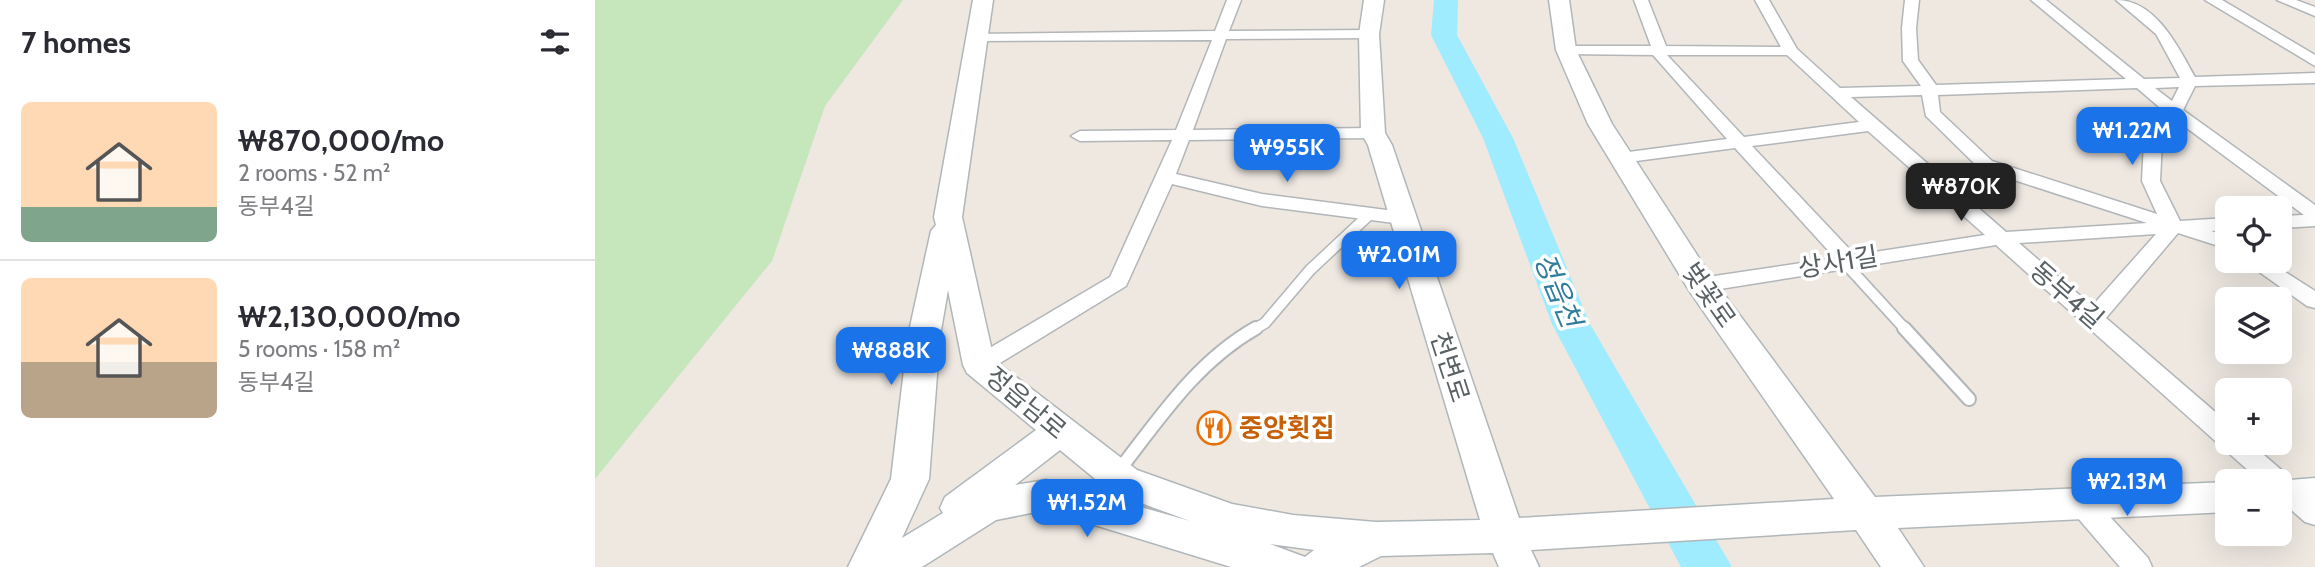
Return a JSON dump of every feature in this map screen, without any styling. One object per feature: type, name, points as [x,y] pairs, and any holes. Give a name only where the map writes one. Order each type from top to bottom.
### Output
[{"type":"street","name":"정읍남로","points":[[983,0],[948,217],[979,365],[1123,481],[1232,520],[1293,532],[1512,552],[1566,530],[2080,502],[2215,497]]},
{"type":"street","points":[[979,365],[1119,281],[1166,177],[1234,0]]},
{"type":"street","name":"천변로","points":[[1374,0],[1369,34],[1373,133],[1380,145],[1512,552]]},
{"type":"street","name":"벚꽃로","points":[[1559,0],[1566,50],[1600,124],[1701,285],[1905,567]]},
{"type":"street","points":[[1641,0],[1660,50],[1660,57],[1846,260]]},
{"type":"street","name":"동부4길","points":[[1762,0],[1791,51],[2215,426]]},
{"type":"street","points":[[1912,0],[1909,28],[1911,61],[1928,82],[1932,113],[1986,164],[2215,239]]},
{"type":"street","points":[[2038,0],[2174,111],[2315,214]]},
{"type":"street","points":[[2123,0],[2162,32],[2190,82]]},
{"type":"street","points":[[2212,0],[2315,61]]},
{"type":"street","points":[[2284,0],[2315,12]]},
{"type":"street","points":[[977,37],[1369,34]]},
{"type":"street","points":[[1566,50],[1791,51]]},
{"type":"street","points":[[1836,93],[2315,78]]},
{"type":"street","points":[[2173,227],[2151,181],[2153,140],[2174,111],[2190,82]]},
{"type":"street","points":[[1621,158],[1739,145],[1872,125]]},
{"type":"street","points":[[1080,136],[1182,132],[1373,133]]},
{"type":"street","points":[[1166,177],[1262,201],[1402,218]]},
{"type":"street","points":[[868,567],[910,479],[924,336],[948,217]]},
{"type":"street","points":[[2292,221],[2315,220]]},
{"type":"street","name":"상사1길","points":[[1701,285],[1846,260],[2002,238],[2215,225]]},
{"type":"street","points":[[2094,318],[2173,227]]},
{"type":"street","points":[[2272,273],[2315,301]]},
{"type":"street","points":[[883,567],[1059,431]]},
{"type":"street","points":[[2246,455],[2293,494]]},
{"type":"street","points":[[888,567],[987,506],[1046,495],[1289,567]]},
{"type":"street","points":[[2080,502],[2138,567]]},
{"type":"street","points":[[1320,567],[1376,540]]},
{"type":"lane","points":[[1116,475],[1182,389],[1228,344],[1265,323],[1310,270],[1370,214]]},
{"type":"lane","points":[[1846,260],[1969,399]]},
{"type":"green space","points":[[595,0],[903,0],[825,106],[772,261],[595,479]]},
{"type":"waterway","name":"정읍천","points":[[1446,0],[1444,35],[1498,138],[1571,324],[1707,567]]},
{"type":"place","name":"중앙횟집","points":[[1214,428]]}]
